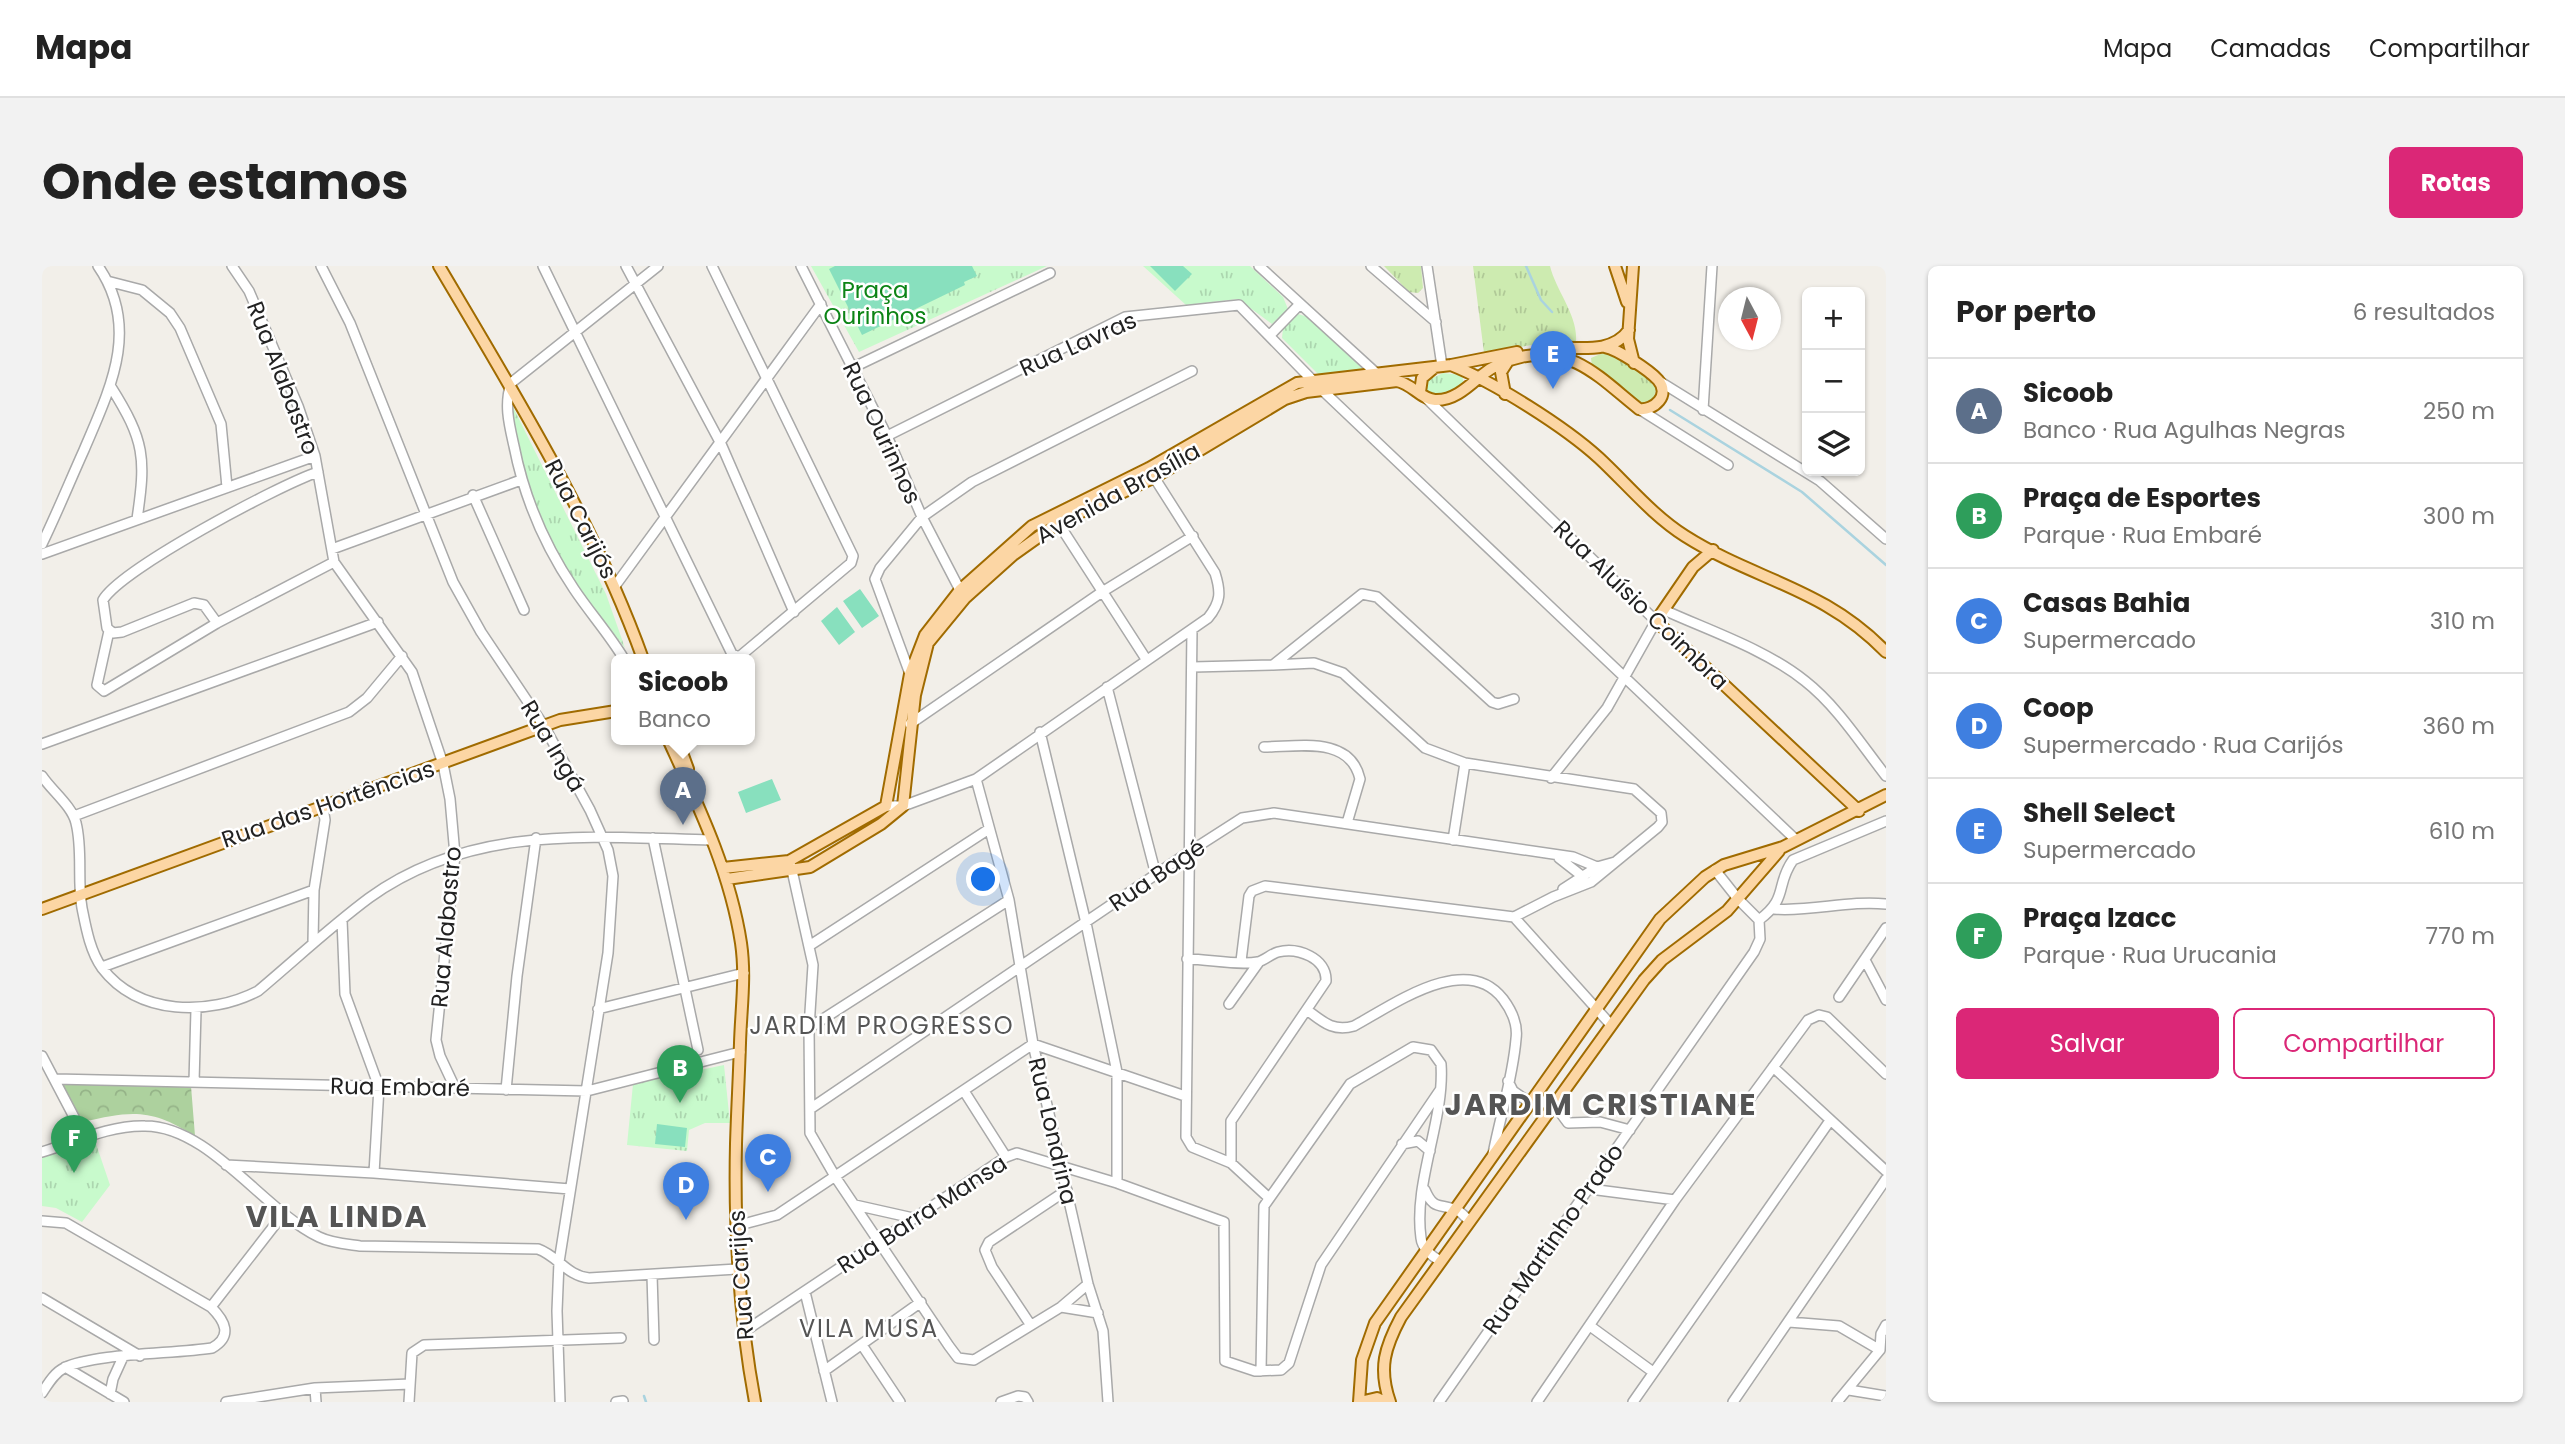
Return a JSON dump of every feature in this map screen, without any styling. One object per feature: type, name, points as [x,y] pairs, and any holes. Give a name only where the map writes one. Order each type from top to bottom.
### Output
[{"type":"main road","name":"Rua Carijós","points":[[439,266],[510,383],[615,586],[641,654]]},
{"type":"main road","points":[[1615,266],[1629,308]]},
{"type":"main road","points":[[1633,266],[1629,346],[1634,363]]},
{"type":"main road","points":[[1590,371],[1590,354],[1618,342],[1629,330]]},
{"type":"main road","points":[[1602,347],[1615,350],[1659,381],[1662,396],[1658,404],[1648,410],[1639,410]]},
{"type":"main road","name":"Avenida Brasília","points":[[886,806],[910,674],[925,635],[962,594],[1032,526],[1152,473],[1281,390],[1546,348],[1602,347]]},
{"type":"main road","name":"Avenida Brasília","points":[[1318,385],[1336,388],[1397,381],[1423,395],[1445,399],[1508,361],[1552,354],[1569,358],[1590,371],[1639,410]]},
{"type":"main road","points":[[1505,394],[1501,376],[1508,361]]},
{"type":"main road","points":[[1423,395],[1422,378],[1443,366],[1478,379],[1593,453],[1653,511],[1689,539],[1818,598],[1859,626],[1886,652]]},
{"type":"main road","points":[[1689,539],[1695,557],[1693,567]]},
{"type":"main road","points":[[1656,621],[1693,567],[1713,550]]},
{"type":"main road","name":"Avenida Brasília","points":[[903,806],[915,695],[928,643],[962,594]]},
{"type":"main road","name":"Rua Aluísio Coimbra","points":[[1656,621],[1859,811]]},
{"type":"main road","name":"Rua das Hortências","points":[[42,909],[544,726],[611,712]]},
{"type":"main road","name":"Rua Carijós","points":[[671,745],[688,779],[725,874],[744,972],[740,1052],[737,1269],[742,1333],[755,1402]]},
{"type":"main road","name":"Rua Carijós","points":[[680,745],[687,761],[688,779]]},
{"type":"main road","points":[[1388,1402],[1377,1398],[1360,1402],[1360,1376],[1369,1335],[1426,1249],[1660,919],[1715,870],[1734,861],[1783,847],[1859,811],[1886,795]]},
{"type":"main road","points":[[791,866],[886,806]]},
{"type":"main road","points":[[725,874],[791,866],[810,867],[881,824],[903,806]]},
{"type":"main road","points":[[1388,1402],[1382,1371],[1388,1341],[1401,1317],[1611,1025],[1661,960],[1719,918],[1783,847]]},
{"type":"street","points":[[59,548],[44,540],[111,387],[121,337],[119,313],[98,266]]},
{"type":"street","name":"Rua Alabastro","points":[[232,266],[248,291],[293,393],[318,472],[334,562],[412,672],[443,764],[450,799],[455,855],[436,1040],[440,1056],[456,1088]]},
{"type":"street","name":"Rua Ingá","points":[[321,266],[350,323],[428,514],[445,564],[464,602],[544,726],[604,837],[613,876],[612,912],[587,1091],[559,1262],[557,1342],[560,1402]]},
{"type":"street","points":[[543,266],[732,654]]},
{"type":"street","points":[[626,266],[721,444],[794,612]]},
{"type":"street","points":[[510,383],[658,266]]},
{"type":"street","points":[[712,266],[853,556],[851,563],[746,654]]},
{"type":"street","name":"Rua Ourinhos","points":[[802,266],[887,436],[922,517],[962,594]]},
{"type":"street","points":[[1259,266],[1376,373]]},
{"type":"street","points":[[1371,266],[1436,322]]},
{"type":"street","points":[[1427,266],[1443,366]]},
{"type":"street","points":[[1703,410],[1712,266]]},
{"type":"street","points":[[852,368],[1050,273]]},
{"type":"street","points":[[107,281],[142,290],[170,313],[180,328],[221,424],[227,487]]},
{"type":"street","points":[[1409,300],[1418,301],[1431,295]]},
{"type":"street","points":[[615,586],[821,304]]},
{"type":"street","name":"Rua Lavras","points":[[887,436],[1135,314],[1235,304],[1624,679],[1796,839]]},
{"type":"street","points":[[1270,335],[1300,304]]},
{"type":"street","points":[[910,674],[876,579],[880,568],[922,517],[972,482],[1192,371]]},
{"type":"street","points":[[1659,381],[1820,481],[1886,539]]},
{"type":"street","name":"Rua Carijós","points":[[510,383],[507,412],[521,480],[542,532],[573,588],[621,654]]},
{"type":"street","points":[[111,387],[133,423],[144,461],[137,519]]},
{"type":"street","points":[[1334,402],[1336,388]]},
{"type":"street","name":"Rua Aluísio Coimbra","points":[[1423,395],[1656,621]]},
{"type":"street","points":[[1639,410],[1728,465]]},
{"type":"street","points":[[42,554],[314,456]]},
{"type":"street","points":[[318,472],[265,495],[124,578],[103,600],[109,631],[99,669],[99,689],[109,691],[217,623],[334,562]]},
{"type":"street","points":[[886,806],[903,806],[976,779],[1192,629],[1218,607],[1220,590],[1215,573],[1152,473]]},
{"type":"street","points":[[332,549],[473,495],[521,480]]},
{"type":"street","points":[[473,495],[524,610]]},
{"type":"street","points":[[1055,518],[1146,659]]},
{"type":"street","points":[[900,730],[1102,592],[1193,536]]},
{"type":"street","points":[[1273,665],[1354,597],[1371,595],[1492,702],[1498,704],[1514,699]]},
{"type":"street","points":[[109,631],[122,632],[194,603],[204,605],[217,623]]},
{"type":"street","points":[[1664,610],[1783,666],[1804,681],[1838,715],[1886,776]]},
{"type":"street","points":[[1551,778],[1602,716],[1656,621]]},
{"type":"street","points":[[43,742],[379,622]]},
{"type":"street","points":[[1192,629],[1185,1096],[1188,1143],[1231,1163],[1269,1198]]},
{"type":"street","points":[[74,816],[349,712],[367,698],[402,656]]},
{"type":"street","points":[[1193,667],[1314,663],[1343,673],[1425,748],[1465,764],[1634,789],[1661,813],[1662,822],[1658,827],[1591,882],[1514,917],[1265,886],[1249,896],[1241,961]]},
{"type":"street","points":[[1107,687],[1156,875]]},
{"type":"street","points":[[915,695],[928,710]]},
{"type":"street","points":[[1040,732],[1086,923],[1117,1072],[1117,1183]]},
{"type":"street","points":[[1264,747],[1325,746],[1350,759],[1360,779],[1347,823]]},
{"type":"street","points":[[1453,840],[1465,764]]},
{"type":"street","name":"Rua Londrina","points":[[976,779],[1009,901],[1018,970],[1033,1044],[1088,1284],[1105,1343],[1108,1402]]},
{"type":"street","points":[[44,780],[74,816],[80,893],[92,950],[102,967],[115,981],[151,1002],[196,1010],[240,1000],[258,991],[313,942],[371,897],[455,855],[497,843],[536,838],[710,839]]},
{"type":"street","points":[[313,942],[314,890],[325,820],[323,808]]},
{"type":"street","name":"Rua Bagé","points":[[810,1109],[1189,852],[1251,815],[1274,813],[1347,823],[1573,857],[1597,867]]},
{"type":"street","points":[[1715,870],[1738,900],[1759,920],[1774,909],[1781,895],[1787,869],[1793,860],[1886,821]]},
{"type":"street","points":[[809,946],[989,829]]},
{"type":"street","points":[[506,1090],[536,838]]},
{"type":"street","points":[[653,838],[682,988],[698,1050]]},
{"type":"street","name":"Rua Bagé","points":[[1554,855],[1583,876]]},
{"type":"street","points":[[1553,897],[1597,867],[1619,861]]},
{"type":"street","points":[[791,866],[813,965],[808,1028],[810,1133],[836,1178],[958,1358],[974,1360],[1061,1307],[1088,1284]]},
{"type":"street","points":[[102,967],[314,890]]},
{"type":"street","points":[[808,1028],[1009,901]]},
{"type":"street","points":[[1774,909],[1808,910],[1854,901],[1886,904]]},
{"type":"street","points":[[1514,917],[1611,1025]]},
{"type":"street","points":[[342,920],[345,994],[379,1087],[374,1173]]},
{"type":"street","name":"Rua Martinho Prado","points":[[1438,1402],[1754,952],[1760,939],[1759,920]]},
{"type":"street","points":[[1839,997],[1886,928]]},
{"type":"street","points":[[1229,1004],[1259,962],[1279,952],[1293,951],[1321,964],[1326,981],[1231,1121],[1231,1163]]},
{"type":"street","points":[[1866,957],[1886,1000]]},
{"type":"street","points":[[1187,958],[1259,962]]},
{"type":"street","points":[[598,1009],[744,972]]},
{"type":"street","points":[[1307,1010],[1328,1025],[1341,1029],[1354,1026],[1436,983],[1458,979],[1482,984],[1501,997],[1514,1020],[1516,1040],[1493,1155]]},
{"type":"street","points":[[194,1082],[196,1010]]},
{"type":"street","points":[[1537,1402],[1675,1200],[1803,1025],[1815,1016],[1827,1017],[1886,1074]]},
{"type":"street","points":[[736,1226],[768,1219],[836,1178],[1033,1044],[1185,1096]]},
{"type":"street","points":[[1440,1090],[1321,1265],[1286,1367],[1261,1371],[1262,1213],[1269,1198],[1350,1084],[1360,1075],[1394,1056],[1423,1046],[1437,1055],[1441,1064],[1440,1090],[1424,1188],[1421,1240],[1426,1249],[1441,1261]]},
{"type":"street","name":"Rua Embaré","points":[[55,1079],[587,1091],[740,1052]]},
{"type":"street","points":[[42,1055],[85,1138]]},
{"type":"street","points":[[1773,1067],[1829,1122],[1886,1171]]},
{"type":"street","points":[[1508,1081],[1513,1091],[1529,1102]]},
{"type":"street","points":[[964,1091],[1006,1157]]},
{"type":"street","points":[[1554,1104],[1568,1123],[1600,1122],[1630,1130]]},
{"type":"street","points":[[1633,1402],[1829,1122]]},
{"type":"street","points":[[42,1152],[120,1128],[146,1125],[162,1128],[192,1140],[284,1213],[320,1237],[335,1242],[360,1246],[538,1249],[549,1253],[582,1277],[737,1269]]},
{"type":"street","points":[[1415,1127],[1424,1127],[1433,1133]]},
{"type":"street","points":[[1402,1144],[1418,1141],[1430,1151]]},
{"type":"street","name":"Rua Barra Mansa","points":[[742,1333],[1006,1157],[1017,1153],[1117,1183],[1223,1222],[1225,1361],[1261,1371]]},
{"type":"street","points":[[225,1165],[374,1173],[570,1189]]},
{"type":"street","points":[[1733,1402],[1886,1179]]},
{"type":"street","points":[[1424,1188],[1433,1203],[1444,1209],[1456,1209],[1470,1222]]},
{"type":"street","points":[[1590,1189],[1675,1200]]},
{"type":"street","points":[[1030,1324],[985,1250],[989,1242],[1067,1190]]},
{"type":"street","points":[[855,1205],[913,1218]]},
{"type":"street","points":[[211,1307],[284,1213]]},
{"type":"street","points":[[42,1222],[66,1223],[211,1307],[225,1325],[224,1338],[212,1348],[123,1357],[65,1367],[54,1375],[42,1393]]},
{"type":"street","points":[[652,1275],[654,1340]]},
{"type":"street","points":[[805,1292],[832,1402]]},
{"type":"street","points":[[42,1298],[140,1356]]},
{"type":"street","points":[[824,1371],[921,1302]]},
{"type":"street","points":[[1061,1307],[1098,1313]]},
{"type":"street","points":[[1789,1322],[1839,1326],[1883,1349]]},
{"type":"street","points":[[1590,1325],[1653,1372]]},
{"type":"street","points":[[1837,1402],[1883,1349],[1881,1334],[1886,1325]]},
{"type":"street","points":[[409,1402],[412,1353],[417,1347],[621,1338]]},
{"type":"street","points":[[862,1345],[900,1402]]},
{"type":"street","points":[[110,1394],[113,1379],[123,1357]]},
{"type":"street","points":[[65,1367],[124,1402]]},
{"type":"street","points":[[226,1402],[314,1388],[410,1384]]},
{"type":"street","points":[[314,1388],[316,1402]]},
{"type":"street","points":[[1849,1390],[1886,1396]]},
{"type":"street","points":[[1001,1402],[1018,1396],[1025,1397],[1028,1402]]},
{"type":"street","points":[[616,1402],[624,1401]]},
{"type":"green space","name":"Praça Ourinhos","points":[[811,266],[1047,266],[859,352]]},
{"type":"green space","points":[[835,266],[972,266],[977,276],[964,282],[965,285],[862,335],[829,269]]},
{"type":"green space","points":[[1143,266],[1250,266],[1283,297],[1288,309],[1272,324],[1238,299],[1186,305]]},
{"type":"green space","points":[[1150,266],[1183,266],[1192,274],[1175,291]]},
{"type":"green space","points":[[1384,266],[1421,266],[1423,288],[1418,293],[1409,292]]},
{"type":"green space","points":[[1473,266],[1550,266],[1574,322],[1576,341],[1550,342],[1484,353]]},
{"type":"green space","points":[[1298,314],[1308,317],[1364,370],[1321,376],[1317,373],[1282,338],[1283,328]]},
{"type":"green space","points":[[1603,353],[1625,362],[1647,378],[1656,389],[1653,401],[1642,405],[1592,367],[1591,358]]},
{"type":"green space","points":[[1443,373],[1462,375],[1464,385],[1446,396],[1428,394],[1426,381]]},
{"type":"green space","points":[[511,403],[606,594],[625,648],[581,592],[552,541],[526,473]]},
{"type":"green space","points":[[860,589],[879,616],[862,628],[843,601]]},
{"type":"green space","points":[[837,607],[855,632],[839,645],[821,621]]},
{"type":"green space","points":[[772,779],[781,800],[746,813],[738,792]]},
{"type":"green space","points":[[724,1065],[730,1123],[705,1123],[689,1130],[687,1151],[627,1145],[633,1084]]},
{"type":"green space","points":[[62,1084],[191,1086],[195,1136],[166,1121],[142,1114],[116,1115],[83,1122]]},
{"type":"green space","points":[[657,1124],[687,1128],[685,1147],[655,1144]]},
{"type":"green space","points":[[94,1138],[110,1185],[82,1222],[56,1208],[42,1206],[42,1153]]},
{"type":"waterway","points":[[1526,266],[1541,300],[1552,312]]},
{"type":"waterway","points":[[1670,410],[1802,492],[1886,565]]},
{"type":"waterway","points":[[644,1396],[646,1402]]},
{"type":"place","name":"Shell Select","points":[[1553,389]]},
{"type":"place","name":"Sicoob","points":[[683,825]]},
{"type":"place","name":"Praça de Esportes","points":[[680,1103]]},
{"type":"place","name":"Praça Izacc","points":[[74,1173]]},
{"type":"place","name":"Casas Bahia","points":[[768,1192]]},
{"type":"place","name":"Coop","points":[[686,1220]]},
{"type":"district","name":"JARDIM PROGRESSO","points":[[882,1025]]},
{"type":"district","name":"JARDIM CRISTIANE","points":[[1601,1104]]},
{"type":"district","name":"VILA LINDA","points":[[337,1216]]},
{"type":"district","name":"VILA MUSA","points":[[869,1328]]}]
